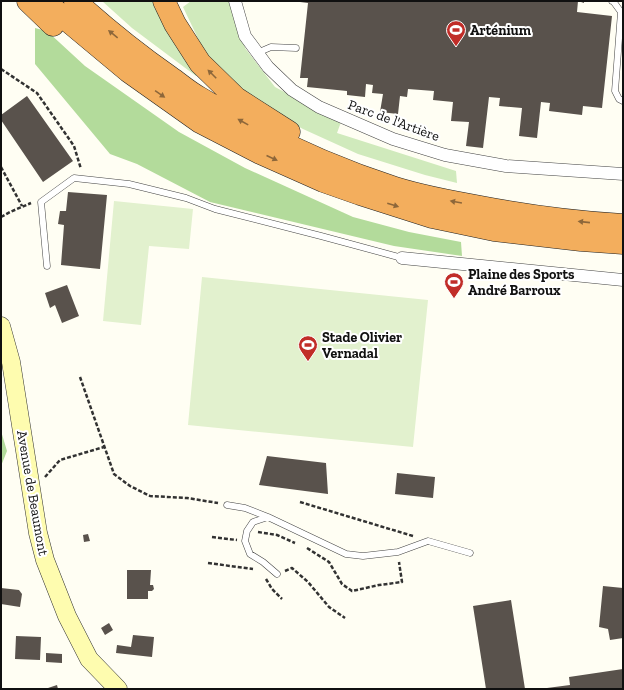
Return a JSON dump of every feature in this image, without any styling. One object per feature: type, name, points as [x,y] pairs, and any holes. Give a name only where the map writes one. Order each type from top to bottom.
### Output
[{"type":"highway","points":[[28,1],[82,49],[128,71]]},
{"type":"highway","points":[[46,1],[128,71],[200,122],[260,153],[323,181],[432,217],[494,230],[581,240],[623,243]]},
{"type":"highway","points":[[75,1],[143,58],[199,98],[264,134],[336,166],[396,188],[434,199],[528,216],[623,225]]},
{"type":"highway","points":[[164,1],[175,24],[200,63],[236,98],[287,131],[375,168],[424,183],[434,199]]},
{"type":"highway","points":[[494,230],[507,244],[623,258]]},
{"type":"main road","name":"Avenue de Beaumont","points":[[1,326],[11,362],[38,533],[45,560],[66,616],[89,659],[118,689]]},
{"type":"street","name":"Parc de l'Artière","points":[[235,1],[245,36],[268,67],[292,90],[319,107],[394,139],[445,154],[506,166],[623,174]]},
{"type":"street","points":[[402,258],[623,280]]},
{"type":"lane","points":[[612,1],[622,12],[615,91],[619,99],[623,102]]},
{"type":"lane","points":[[257,53],[271,47],[296,48]]},
{"type":"lane","points":[[47,266],[40,202],[74,178],[129,184],[186,198],[215,209],[402,258]]},
{"type":"lane","points":[[227,505],[245,508],[268,517],[346,554],[363,556],[398,552],[428,540],[470,553]]},
{"type":"lane","points":[[268,517],[253,522],[247,531],[245,541],[250,554],[263,562],[277,574]]},
{"type":"path","points":[[1,69],[37,93],[74,146],[83,179]]},
{"type":"path","points":[[1,168],[22,206]]},
{"type":"path","points":[[1,217],[22,206],[40,202]]},
{"type":"path","points":[[80,377],[114,474],[130,486],[150,496],[187,498],[227,505]]},
{"type":"path","points":[[44,477],[60,460],[104,446]]},
{"type":"path","points":[[300,502],[428,540]]},
{"type":"path","points":[[247,531],[277,535],[308,548],[329,562],[342,584],[352,590],[402,582],[398,552]]},
{"type":"path","points":[[212,537],[245,541]]},
{"type":"path","points":[[208,563],[248,568],[258,571]]},
{"type":"path","points":[[277,574],[292,568],[308,582],[329,607],[345,618]]},
{"type":"path","points":[[266,578],[272,589],[282,599]]},
{"type":"green space","points":[[102,1],[156,1],[199,71],[196,76],[132,28]]},
{"type":"green space","points":[[191,1],[241,1],[245,48],[275,87],[341,122],[337,133],[456,171],[457,183],[425,175],[358,154],[303,129],[249,99],[204,51],[183,7]]},
{"type":"green space","points":[[35,28],[47,31],[85,66],[179,132],[245,168],[353,217],[409,232],[461,242],[462,256],[394,246],[210,202],[137,164],[110,154],[35,64]]},
{"type":"green space","points":[[114,201],[193,209],[189,249],[149,246],[141,325],[103,321]]},
{"type":"green space","name":"Stade Olivier Vernadal","points":[[202,277],[428,300],[413,447],[188,425]]},
{"type":"green space","points":[[1,431],[7,451],[1,466]]},
{"type":"building","name":"Arténium","points":[[300,1],[578,1],[577,12],[612,16],[602,108],[583,106],[582,115],[549,111],[550,103],[541,102],[537,138],[519,136],[522,108],[499,106],[500,98],[489,97],[483,148],[466,146],[469,122],[451,121],[453,102],[433,100],[434,91],[408,89],[407,97],[400,96],[398,114],[380,112],[383,94],[372,93],[373,85],[366,84],[365,97],[347,95],[347,91],[307,87],[308,78],[300,78],[308,3]]},
{"type":"building","points":[[27,96],[73,161],[43,182],[1,120],[1,115]]},
{"type":"building","points":[[68,192],[107,195],[100,269],[61,265],[64,225],[58,224],[60,211],[66,211]]},
{"type":"building","points":[[67,285],[79,316],[62,323],[55,305],[50,308],[45,293]]},
{"type":"building","points":[[267,456],[326,463],[328,494],[259,485]]},
{"type":"building","points":[[397,473],[435,477],[433,498],[395,494]]},
{"type":"building","points":[[88,534],[90,541],[84,542],[83,535]]},
{"type":"building","points":[[127,570],[151,570],[150,585],[153,585],[154,589],[152,591],[148,591],[148,599],[127,599]]},
{"type":"building","points":[[603,586],[623,588],[623,638],[610,640],[608,629],[599,627]]},
{"type":"building","points":[[1,588],[19,590],[22,594],[20,607],[1,604]]},
{"type":"building","points":[[511,600],[525,689],[486,689],[473,606]]},
{"type":"building","points":[[109,623],[113,630],[105,635],[101,628]]},
{"type":"building","points":[[133,635],[154,637],[152,657],[116,653],[117,645],[131,647]]},
{"type":"building","points":[[16,636],[41,637],[40,660],[15,659]]},
{"type":"building","points":[[46,653],[62,654],[62,663],[46,662]]},
{"type":"building","points":[[623,669],[623,689],[547,688],[570,685],[569,677]]},
{"type":"building","points":[[57,685],[58,689],[45,689]]},
{"type":"place","name":"Arténium","points":[[456,47]]},
{"type":"place","name":"Plaine des Sports André Barroux","points":[[454,299]]},
{"type":"place","name":"Stade Olivier Vernadal","points":[[308,362]]}]
